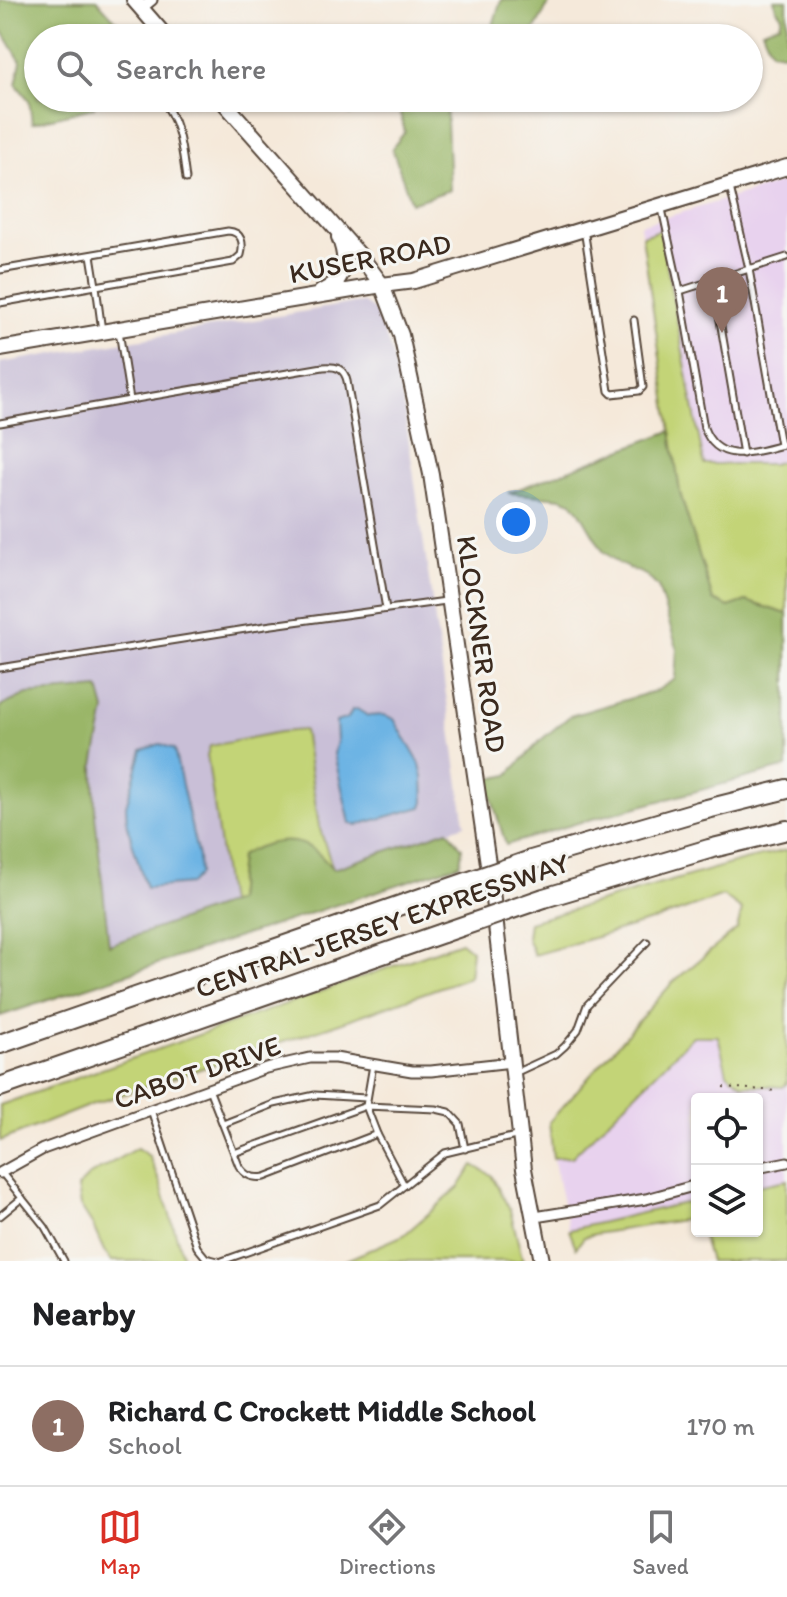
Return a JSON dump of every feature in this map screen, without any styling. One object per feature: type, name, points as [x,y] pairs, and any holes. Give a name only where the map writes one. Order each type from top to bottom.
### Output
[{"type":"highway","name":"CENTRAL JERSEY EXPRESSWAY","points":[[0,1044],[531,860],[787,789]]},
{"type":"highway","name":"CENTRAL JERSEY EXPRESSWAY","points":[[0,1087],[544,898],[785,830]]},
{"type":"main road","points":[[142,3],[155,24]]},
{"type":"main road","name":"KLOCKNER ROAD","points":[[232,112],[362,258],[382,285],[401,335],[431,474],[492,891],[524,1169],[542,1261]]},
{"type":"main road","name":"KUSER ROAD","points":[[0,349],[414,281],[787,167]]},
{"type":"main road","points":[[310,298],[333,286],[343,274],[343,247],[336,229]]},
{"type":"street","name":"CABOT DRIVE","points":[[1,1173],[43,1149],[266,1068],[310,1058],[335,1058],[412,1071],[513,1068]]},
{"type":"street","points":[[763,1167],[787,1162]]},
{"type":"street","points":[[535,1217],[646,1199],[691,1187]]},
{"type":"lane","points":[[170,112],[178,128],[186,179]]},
{"type":"lane","points":[[661,204],[708,439],[727,453],[743,454],[783,445],[730,184]]},
{"type":"lane","points":[[584,229],[609,391],[612,394],[639,391],[643,387],[634,320]]},
{"type":"lane","points":[[0,270],[228,231],[237,233],[242,244],[241,255],[233,262],[0,303]]},
{"type":"lane","points":[[91,255],[103,332]]},
{"type":"lane","points":[[680,291],[787,257]]},
{"type":"lane","points":[[713,280],[743,454]]},
{"type":"lane","points":[[119,329],[130,400]]},
{"type":"lane","points":[[0,423],[323,367],[341,369],[346,374],[386,609]]},
{"type":"lane","points":[[0,668],[250,628],[449,601]]},
{"type":"lane","points":[[513,1068],[556,1054],[565,1046],[578,1030],[587,1005],[647,942]]},
{"type":"lane","points":[[373,1064],[366,1102],[377,1134],[404,1185]]},
{"type":"lane","points":[[209,1089],[234,1153],[243,1172],[250,1177],[265,1177],[377,1134]]},
{"type":"lane","points":[[223,1124],[274,1104],[315,1095],[449,1112],[460,1124],[465,1149]]},
{"type":"lane","points":[[234,1153],[366,1102]]},
{"type":"lane","points":[[151,1110],[197,1247],[206,1258],[220,1261],[380,1205],[445,1153],[521,1134]]},
{"type":"lane","points":[[1,1173],[45,1227],[64,1261]]},
{"type":"lane","points":[[0,1216],[22,1198]]},
{"type":"path","points":[[723,1087],[778,1091]]},
{"type":"shaded area","points":[[787,181],[787,614],[680,493],[640,225]]},
{"type":"shaded area","points":[[364,303],[375,311],[391,351],[403,402],[465,825],[333,869],[319,826],[304,730],[211,746],[208,756],[228,904],[109,946],[95,815],[94,765],[105,710],[27,693],[0,707],[0,363]]},
{"type":"shaded area","points":[[718,1035],[727,1073],[783,1087],[787,1083],[787,1180],[763,1185],[763,1093],[691,1093],[691,1201],[569,1230],[553,1158],[572,1157],[693,1036]]},
{"type":"green space","points":[[0,0],[97,0],[119,24],[24,24],[24,94],[16,84],[21,62],[0,27]]},
{"type":"green space","points":[[501,0],[551,0],[538,24],[494,24]]},
{"type":"green space","points":[[774,0],[787,0],[787,50],[783,53],[771,51],[763,32],[780,24],[782,16]]},
{"type":"green space","points":[[31,112],[77,112],[32,123]]},
{"type":"green space","points":[[400,112],[447,112],[450,190],[411,203],[392,148],[405,132]]},
{"type":"green space","points":[[660,230],[704,464],[772,464],[787,459],[787,614],[746,601],[729,607],[713,601],[680,493],[642,236]]},
{"type":"green space","points":[[671,431],[680,493],[713,600],[729,607],[746,601],[787,614],[787,767],[506,845],[486,780],[508,775],[542,739],[570,716],[656,691],[675,679],[677,648],[658,587],[646,575],[619,564],[603,551],[572,502],[561,498],[508,493]]},
{"type":"green space","points":[[99,688],[105,710],[94,765],[95,815],[109,945],[236,901],[240,856],[267,844],[287,841],[305,845],[317,852],[333,869],[448,830],[462,848],[460,864],[0,1016],[0,707],[27,694]]},
{"type":"green space","points":[[304,730],[319,826],[333,869],[314,850],[240,856],[236,901],[228,904],[207,755],[210,746]]},
{"type":"green space","points":[[787,850],[787,1083],[783,1087],[743,1085],[727,1073],[718,1036],[693,1036],[572,1157],[553,1158],[549,1122],[673,982],[737,929],[742,910],[723,896],[655,920],[534,955],[527,938],[529,922]]},
{"type":"green space","points":[[461,942],[472,951],[469,977],[93,1104],[0,1141],[0,1105]]},
{"type":"green space","points":[[137,1148],[149,1156],[160,1182],[184,1261],[112,1261],[80,1206],[77,1188],[90,1175]]},
{"type":"green space","points":[[473,1165],[491,1175],[510,1210],[523,1261],[344,1261],[404,1235],[459,1187]]},
{"type":"green space","points":[[787,1180],[787,1261],[710,1261],[703,1237],[763,1237],[763,1185]]},
{"type":"green space","points":[[691,1201],[691,1220],[595,1234],[584,1237],[576,1248],[569,1230]]},
{"type":"water","points":[[357,709],[368,716],[384,715],[394,719],[420,764],[422,807],[357,825],[350,823],[334,754],[336,722],[348,718],[352,710]]},
{"type":"water","points":[[160,744],[174,749],[199,874],[190,884],[146,888],[127,825],[126,806],[142,750]]},
{"type":"place","name":"Richard C Crockett Middle School","points":[[722,333]]}]
